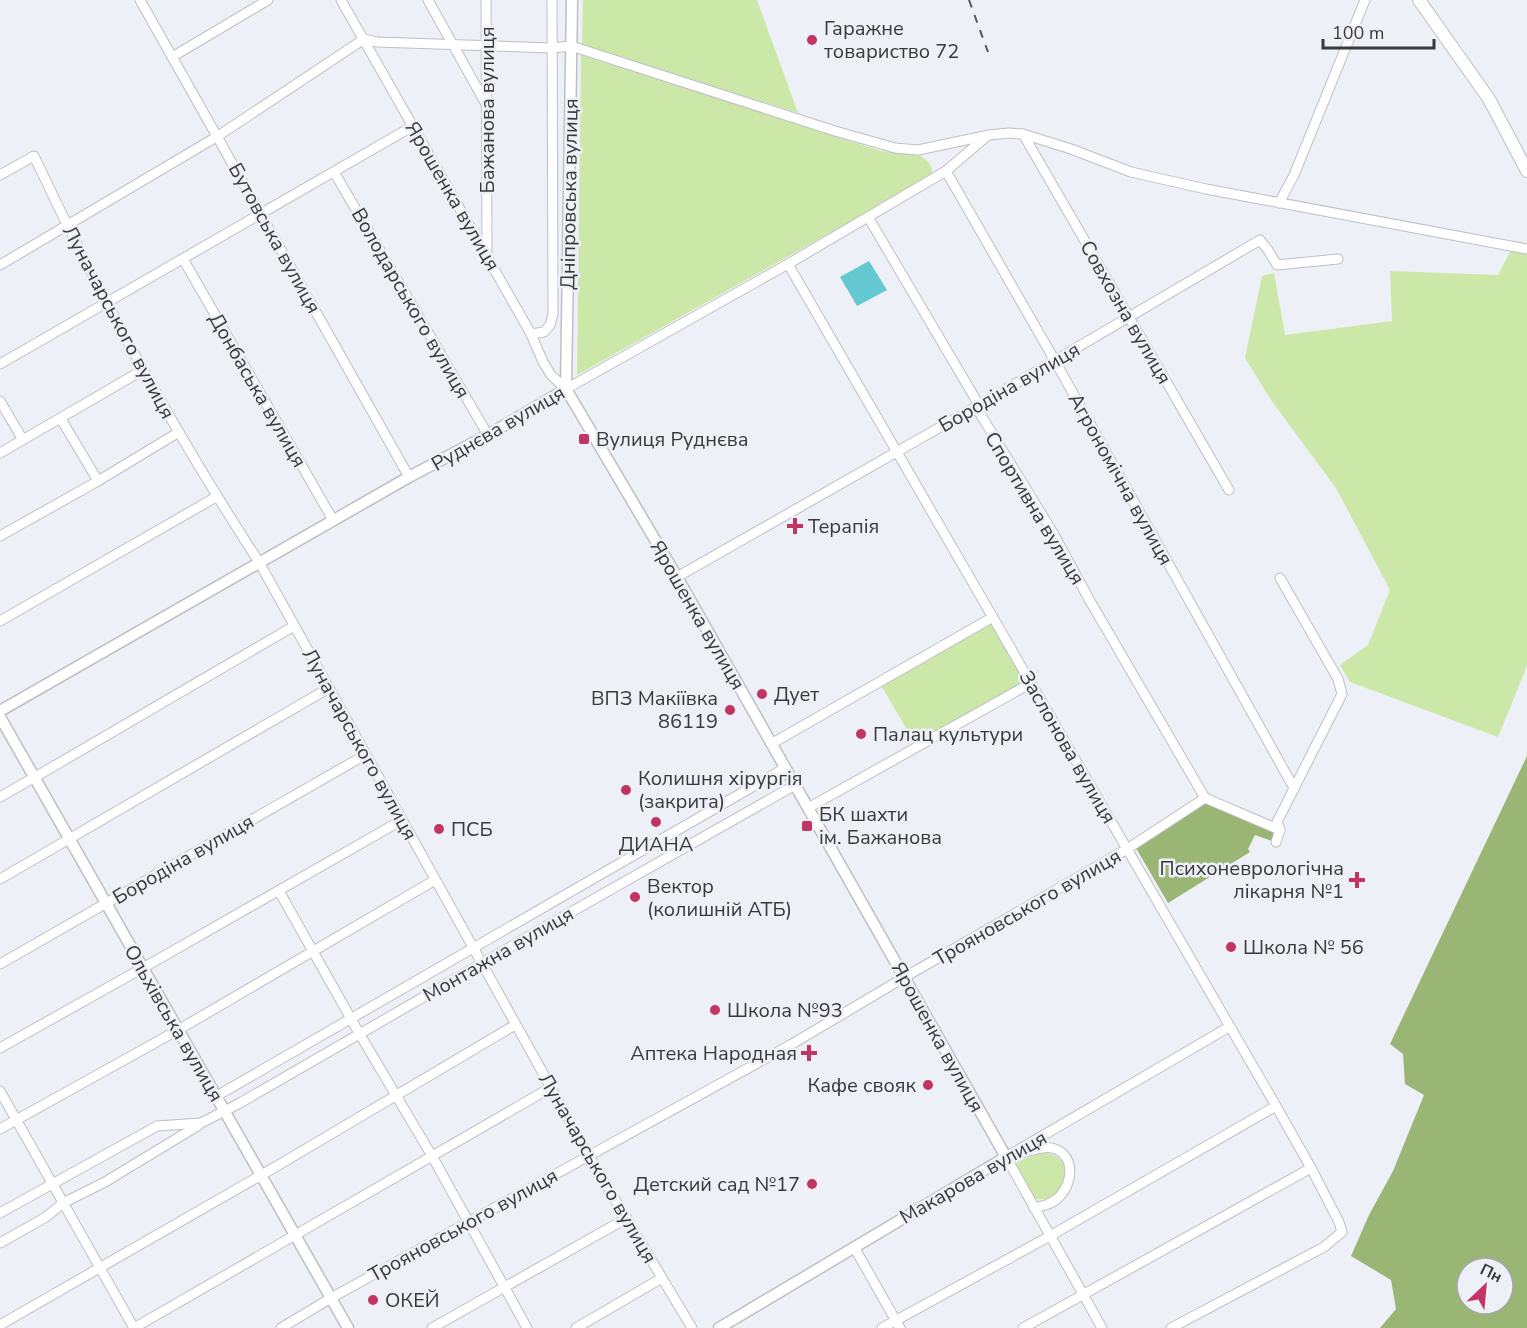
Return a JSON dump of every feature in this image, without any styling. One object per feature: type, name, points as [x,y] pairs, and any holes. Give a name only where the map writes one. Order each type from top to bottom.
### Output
[{"type":"main road","points":[[1419,0],[1489,99],[1527,171]]},
{"type":"street","name":"Бутовська вулиця","points":[[140,0],[409,477]]},
{"type":"street","points":[[172,57],[268,0]]},
{"type":"street","name":"Ярошенка вулиця","points":[[341,0],[531,334],[543,362],[551,375],[566,389],[677,578],[1102,1328]]},
{"type":"street","points":[[428,0],[487,106]]},
{"type":"street","name":"Бажанова вулиця","points":[[486,0],[487,257]]},
{"type":"street","name":"Дніпровська вулиця","points":[[531,334],[544,332],[550,325],[553,314],[552,0]]},
{"type":"street","name":"Дніпровська вулиця","points":[[566,389],[572,0]]},
{"type":"street","points":[[1279,203],[1294,175],[1365,0]]},
{"type":"street","points":[[0,265],[218,136],[364,39],[377,42],[552,48],[572,46],[835,131],[895,148],[918,150],[989,135],[1023,134],[1071,148],[1131,172],[1279,203],[1527,249]]},
{"type":"street","points":[[0,364],[413,126]]},
{"type":"street","name":"Совхозна вулиця","points":[[1023,134],[1229,490]]},
{"type":"street","name":"Руднєва вулиця","points":[[0,711],[333,520],[488,435],[788,264],[946,171],[989,135]]},
{"type":"street","name":"Луначарського вулиця","points":[[0,175],[34,156],[67,225],[143,370],[216,496],[259,562],[550,1088],[692,1328]]},
{"type":"street","name":"Агрономічна вулиця","points":[[946,171],[1294,788]]},
{"type":"street","name":"Володарського вулиця","points":[[334,172],[488,435]]},
{"type":"street","name":"Спортивна вулиця","points":[[868,217],[979,405],[979,412],[1053,532],[1090,601],[1205,798]]},
{"type":"street","name":"Бородіна вулиця","points":[[677,578],[1055,361],[1260,240],[1277,265],[1338,259]]},
{"type":"street","name":"Донбаська вулиця","points":[[183,259],[333,520]]},
{"type":"street","name":"Заслонова вулиця","points":[[788,264],[1276,1106],[1339,1222],[1342,1232],[1324,1247],[1171,1328]]},
{"type":"street","points":[[0,453],[143,370]]},
{"type":"street","points":[[0,401],[23,440]]},
{"type":"street","points":[[61,419],[98,481]]},
{"type":"street","points":[[0,536],[179,432]]},
{"type":"street","points":[[0,621],[216,496]]},
{"type":"street","points":[[1275,842],[1280,830],[1277,822],[1342,694],[1338,678],[1280,578]]},
{"type":"street","points":[[771,744],[993,617]]},
{"type":"street","points":[[0,797],[294,626]]},
{"type":"street","points":[[808,808],[1031,683]]},
{"type":"street","points":[[0,879],[329,688]]},
{"type":"street","name":"Ольхівська вулиця","points":[[0,717],[348,1328]]},
{"type":"street","name":"Бородіна вулиця","points":[[0,964],[365,754]]},
{"type":"street","name":"Монтажна вулиця","points":[[215,1097],[785,768]]},
{"type":"street","name":"Монтажна вулиця","points":[[0,1243],[46,1217],[63,1203],[105,1182],[201,1123],[481,964],[515,949],[795,785]]},
{"type":"street","points":[[1205,798],[1280,830]]},
{"type":"street","name":"Трояновського вулиця","points":[[280,1328],[792,1044],[1127,849],[1205,798]]},
{"type":"street","points":[[0,1048],[402,820]]},
{"type":"street","points":[[0,1130],[178,1030],[435,880]]},
{"type":"street","points":[[279,891],[432,1156],[527,1328]]},
{"type":"street","points":[[0,1325],[515,1025]]},
{"type":"street","name":"Макарова вулиця","points":[[719,1328],[1229,1027]]},
{"type":"street","points":[[0,1091],[134,1328],[550,1088]]},
{"type":"street","points":[[882,1328],[898,1324],[1276,1106]]},
{"type":"street","name":"Монтажна вулиця","points":[[0,1213],[157,1125],[201,1123]]},
{"type":"street","points":[[1006,1157],[1050,1147],[1063,1154],[1068,1161],[1071,1176],[1065,1191],[1052,1203],[1034,1208]]},
{"type":"street","points":[[1023,1328],[1311,1168]]},
{"type":"street","points":[[432,1328],[627,1218]]},
{"type":"street","points":[[854,1247],[898,1324]]},
{"type":"street","points":[[576,1328],[662,1278]]},
{"type":"green space","points":[[583,0],[757,0],[798,113],[582,44]]},
{"type":"green space","points":[[581,55],[881,151],[921,156],[931,167],[931,176],[577,375]]},
{"type":"green space","points":[[1511,250],[1527,253],[1527,666],[1498,737],[1350,682],[1340,665],[1368,645],[1390,590],[1336,488],[1271,400],[1245,358],[1262,276],[1274,273],[1285,335],[1392,321],[1390,271],[1498,275]]},
{"type":"green space","points":[[993,617],[1031,683],[917,747],[879,682]]},
{"type":"green space","points":[[1527,756],[1527,1328],[1380,1328],[1396,1309],[1391,1280],[1351,1256],[1369,1215],[1393,1171],[1424,1095],[1405,1084],[1403,1054],[1390,1044]]},
{"type":"green space","points":[[1205,803],[1276,832],[1272,841],[1255,835],[1248,849],[1250,852],[1168,903],[1136,848]]},
{"type":"green space","points":[[1044,1153],[1056,1156],[1063,1162],[1066,1171],[1065,1180],[1061,1189],[1054,1195],[1045,1199],[1034,1198],[1014,1163]]},
{"type":"water","points":[[869,261],[887,290],[857,306],[840,277]]},
{"type":"railway","points":[[969,0],[988,52]]},
{"type":"place","name":"Гаражне товариство 72","points":[[812,40]]},
{"type":"place","name":"Вулиця Руднєва","points":[[584,439]]},
{"type":"place","name":"Терапія","points":[[795,526]]},
{"type":"place","name":"Дует","points":[[762,694]]},
{"type":"place","name":"ВПЗ Макіївка 86119","points":[[730,710]]},
{"type":"place","name":"Палац культури","points":[[861,734]]},
{"type":"place","name":"Колишня хірургія (закрита)","points":[[626,790]]},
{"type":"place","name":"ДИАНА","points":[[656,822]]},
{"type":"place","name":"БК шахти ім. Бажанова","points":[[807,826]]},
{"type":"place","name":"ПСБ","points":[[439,829]]},
{"type":"place","name":"Психоневрологічна лікарня №1","points":[[1357,880]]},
{"type":"place","name":"Вектор (колишній АТБ)","points":[[635,897]]},
{"type":"place","name":"Школа № 56","points":[[1231,947]]},
{"type":"place","name":"Школа №93","points":[[715,1010]]},
{"type":"place","name":"Аптека Народная","points":[[809,1053]]},
{"type":"place","name":"Кафе свояк","points":[[928,1085]]},
{"type":"place","name":"Детский сад №17","points":[[812,1184]]},
{"type":"place","name":"ОКЕЙ","points":[[373,1300]]}]
